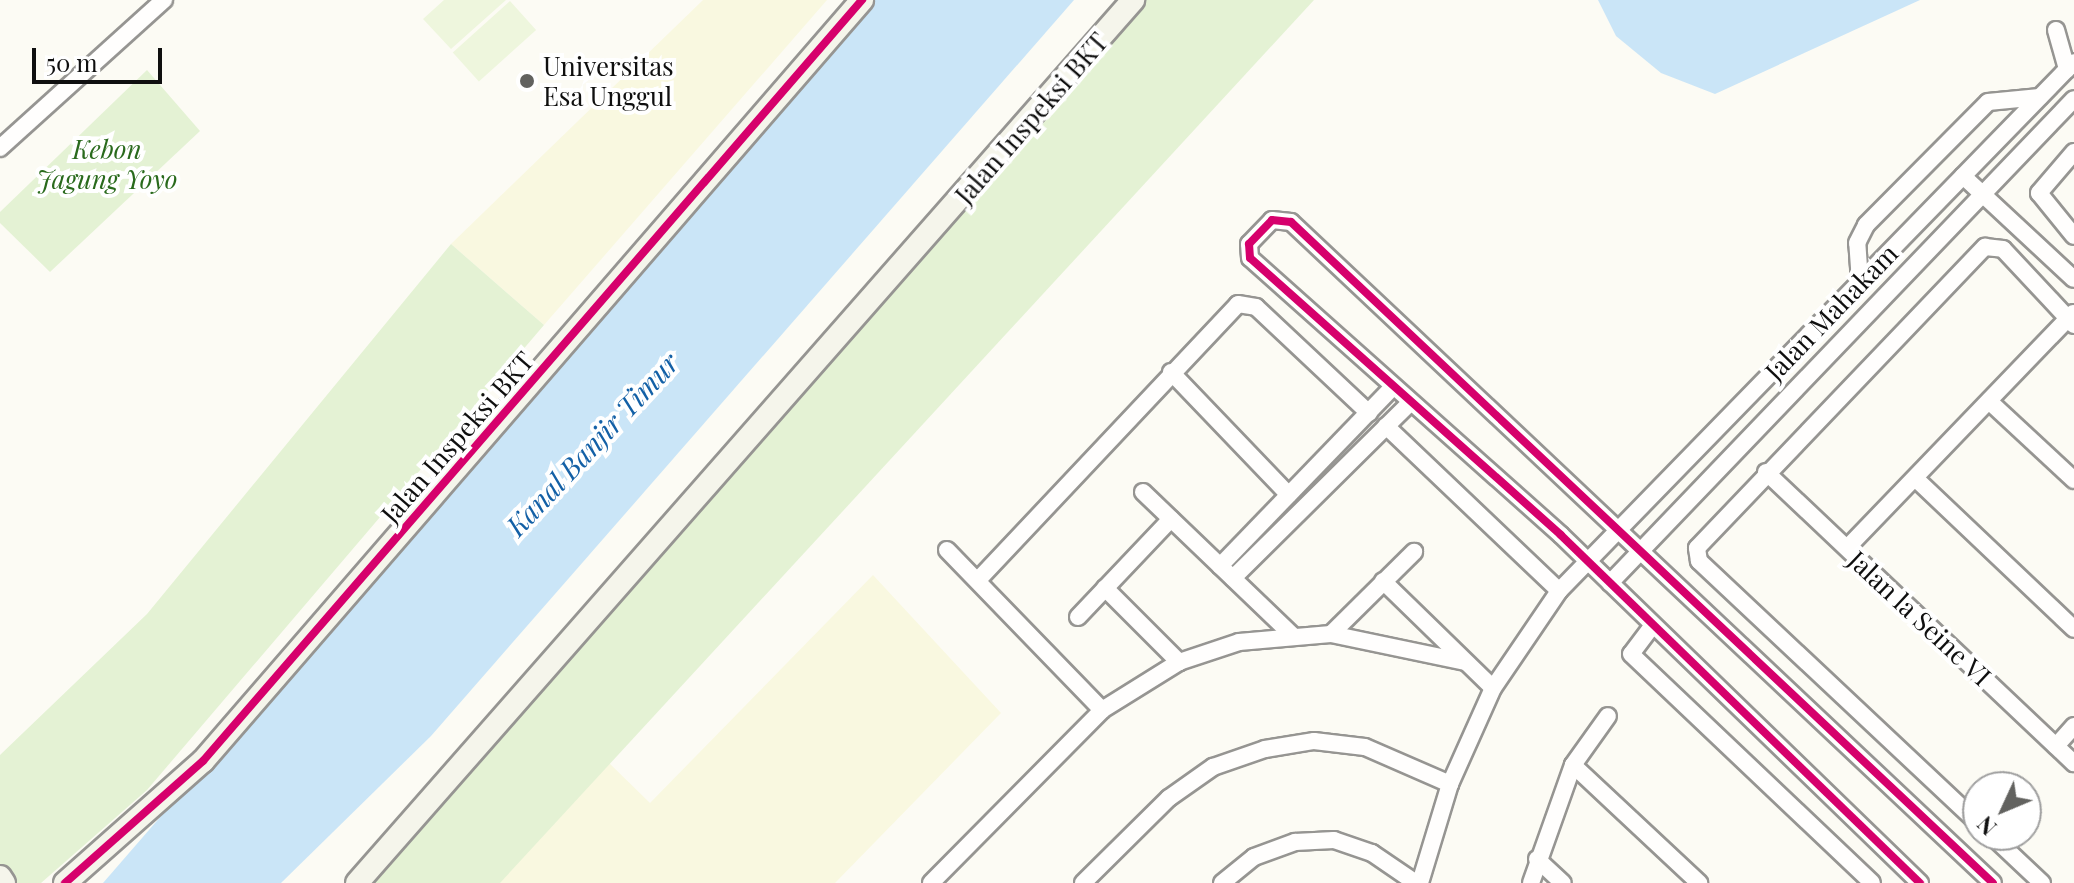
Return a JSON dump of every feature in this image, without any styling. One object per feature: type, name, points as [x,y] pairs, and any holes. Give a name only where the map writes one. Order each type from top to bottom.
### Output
[{"type":"street","points":[[0,148],[164,0]]},
{"type":"street","name":"Jalan Inspeksi BKT","points":[[65,883],[203,761],[862,0]]},
{"type":"street","name":"Jalan Inspeksi BKT","points":[[357,883],[1133,0]]},
{"type":"street","points":[[2056,30],[2070,65]]},
{"type":"street","name":"Jalan Mahakam","points":[[1418,883],[1450,784],[1493,688],[1559,591],[2070,65]]},
{"type":"street","points":[[1860,282],[1858,239],[1866,225],[1988,102],[2040,97]]},
{"type":"street","name":"Jalan Mahakam","points":[[1610,583],[2074,99]]},
{"type":"street","points":[[2074,152],[2039,193],[2074,236]]},
{"type":"street","points":[[1963,176],[2074,279]]},
{"type":"street","points":[[1920,883],[1610,583],[1248,255],[1272,220],[1291,222],[1993,883]]},
{"type":"street","points":[[1847,548],[2072,318],[2003,249],[1985,247],[1701,540],[1699,561],[1962,808]]},
{"type":"street","points":[[978,580],[1171,372],[1243,303],[1364,418],[1559,591]]},
{"type":"street","points":[[1171,372],[1289,495]]},
{"type":"street","points":[[1220,566],[1392,388]]},
{"type":"street","points":[[1989,401],[2074,480]]},
{"type":"street","points":[[1233,578],[1410,403]]},
{"type":"street","name":"Jalan la Seine VI","points":[[1766,472],[2074,763]]},
{"type":"street","points":[[1915,478],[2074,629]]},
{"type":"street","points":[[1143,492],[1293,636]]},
{"type":"street","points":[[1078,617],[1171,519]]},
{"type":"street","points":[[947,550],[1102,710]]},
{"type":"street","points":[[1331,634],[1414,552]]},
{"type":"street","points":[[1383,581],[1493,688]]},
{"type":"street","points":[[1105,588],[1179,662]]},
{"type":"street","points":[[1653,625],[1631,654],[1872,883]]},
{"type":"street","points":[[931,883],[1102,710],[1179,662],[1239,642],[1331,634],[1465,662]]},
{"type":"street","points":[[1531,883],[1573,765],[1608,716]]},
{"type":"street","points":[[2056,746],[2074,726]]},
{"type":"street","points":[[1083,883],[1169,798],[1213,767],[1265,749],[1314,741],[1365,747],[1450,784]]},
{"type":"street","points":[[1573,765],[1699,883]]},
{"type":"street","points":[[1232,880],[1295,842],[1334,840],[1372,853],[1418,883]]},
{"type":"street","points":[[2008,851],[2042,883]]},
{"type":"street","points":[[1537,859],[1563,883]]},
{"type":"street","points":[[0,877],[4,883]]},
{"type":"green space","points":[[444,0],[506,0],[451,49],[423,19]]},
{"type":"green space","points":[[703,0],[827,0],[544,325],[451,244]]},
{"type":"green space","points":[[1133,0],[1314,0],[500,883],[354,883]]},
{"type":"green space","points":[[510,1],[536,30],[479,82],[453,53]]},
{"type":"green space","name":"Kebon Jagung Yoyo","points":[[147,70],[200,131],[50,272],[0,223],[0,212]]},
{"type":"green space","points":[[451,244],[544,325],[147,790],[41,883],[0,883],[0,755],[147,614]]},
{"type":"green space","points":[[873,575],[1001,713],[835,883],[406,883],[561,716],[650,803]]},
{"type":"water","name":"Kanal Banjir Timur","points":[[869,0],[1074,0],[431,736],[281,883],[103,883]]},
{"type":"water","points":[[1598,0],[1920,0],[1715,94],[1661,73],[1616,36]]},
{"type":"cycle path","points":[[65,883],[203,761],[862,0]]},
{"type":"cycle path","points":[[1920,883],[1561,535],[1250,258],[1249,244],[1272,220],[1291,222],[1993,883]]},
{"type":"place","name":"Universitas Esa Unggul","points":[[527,81]]}]
